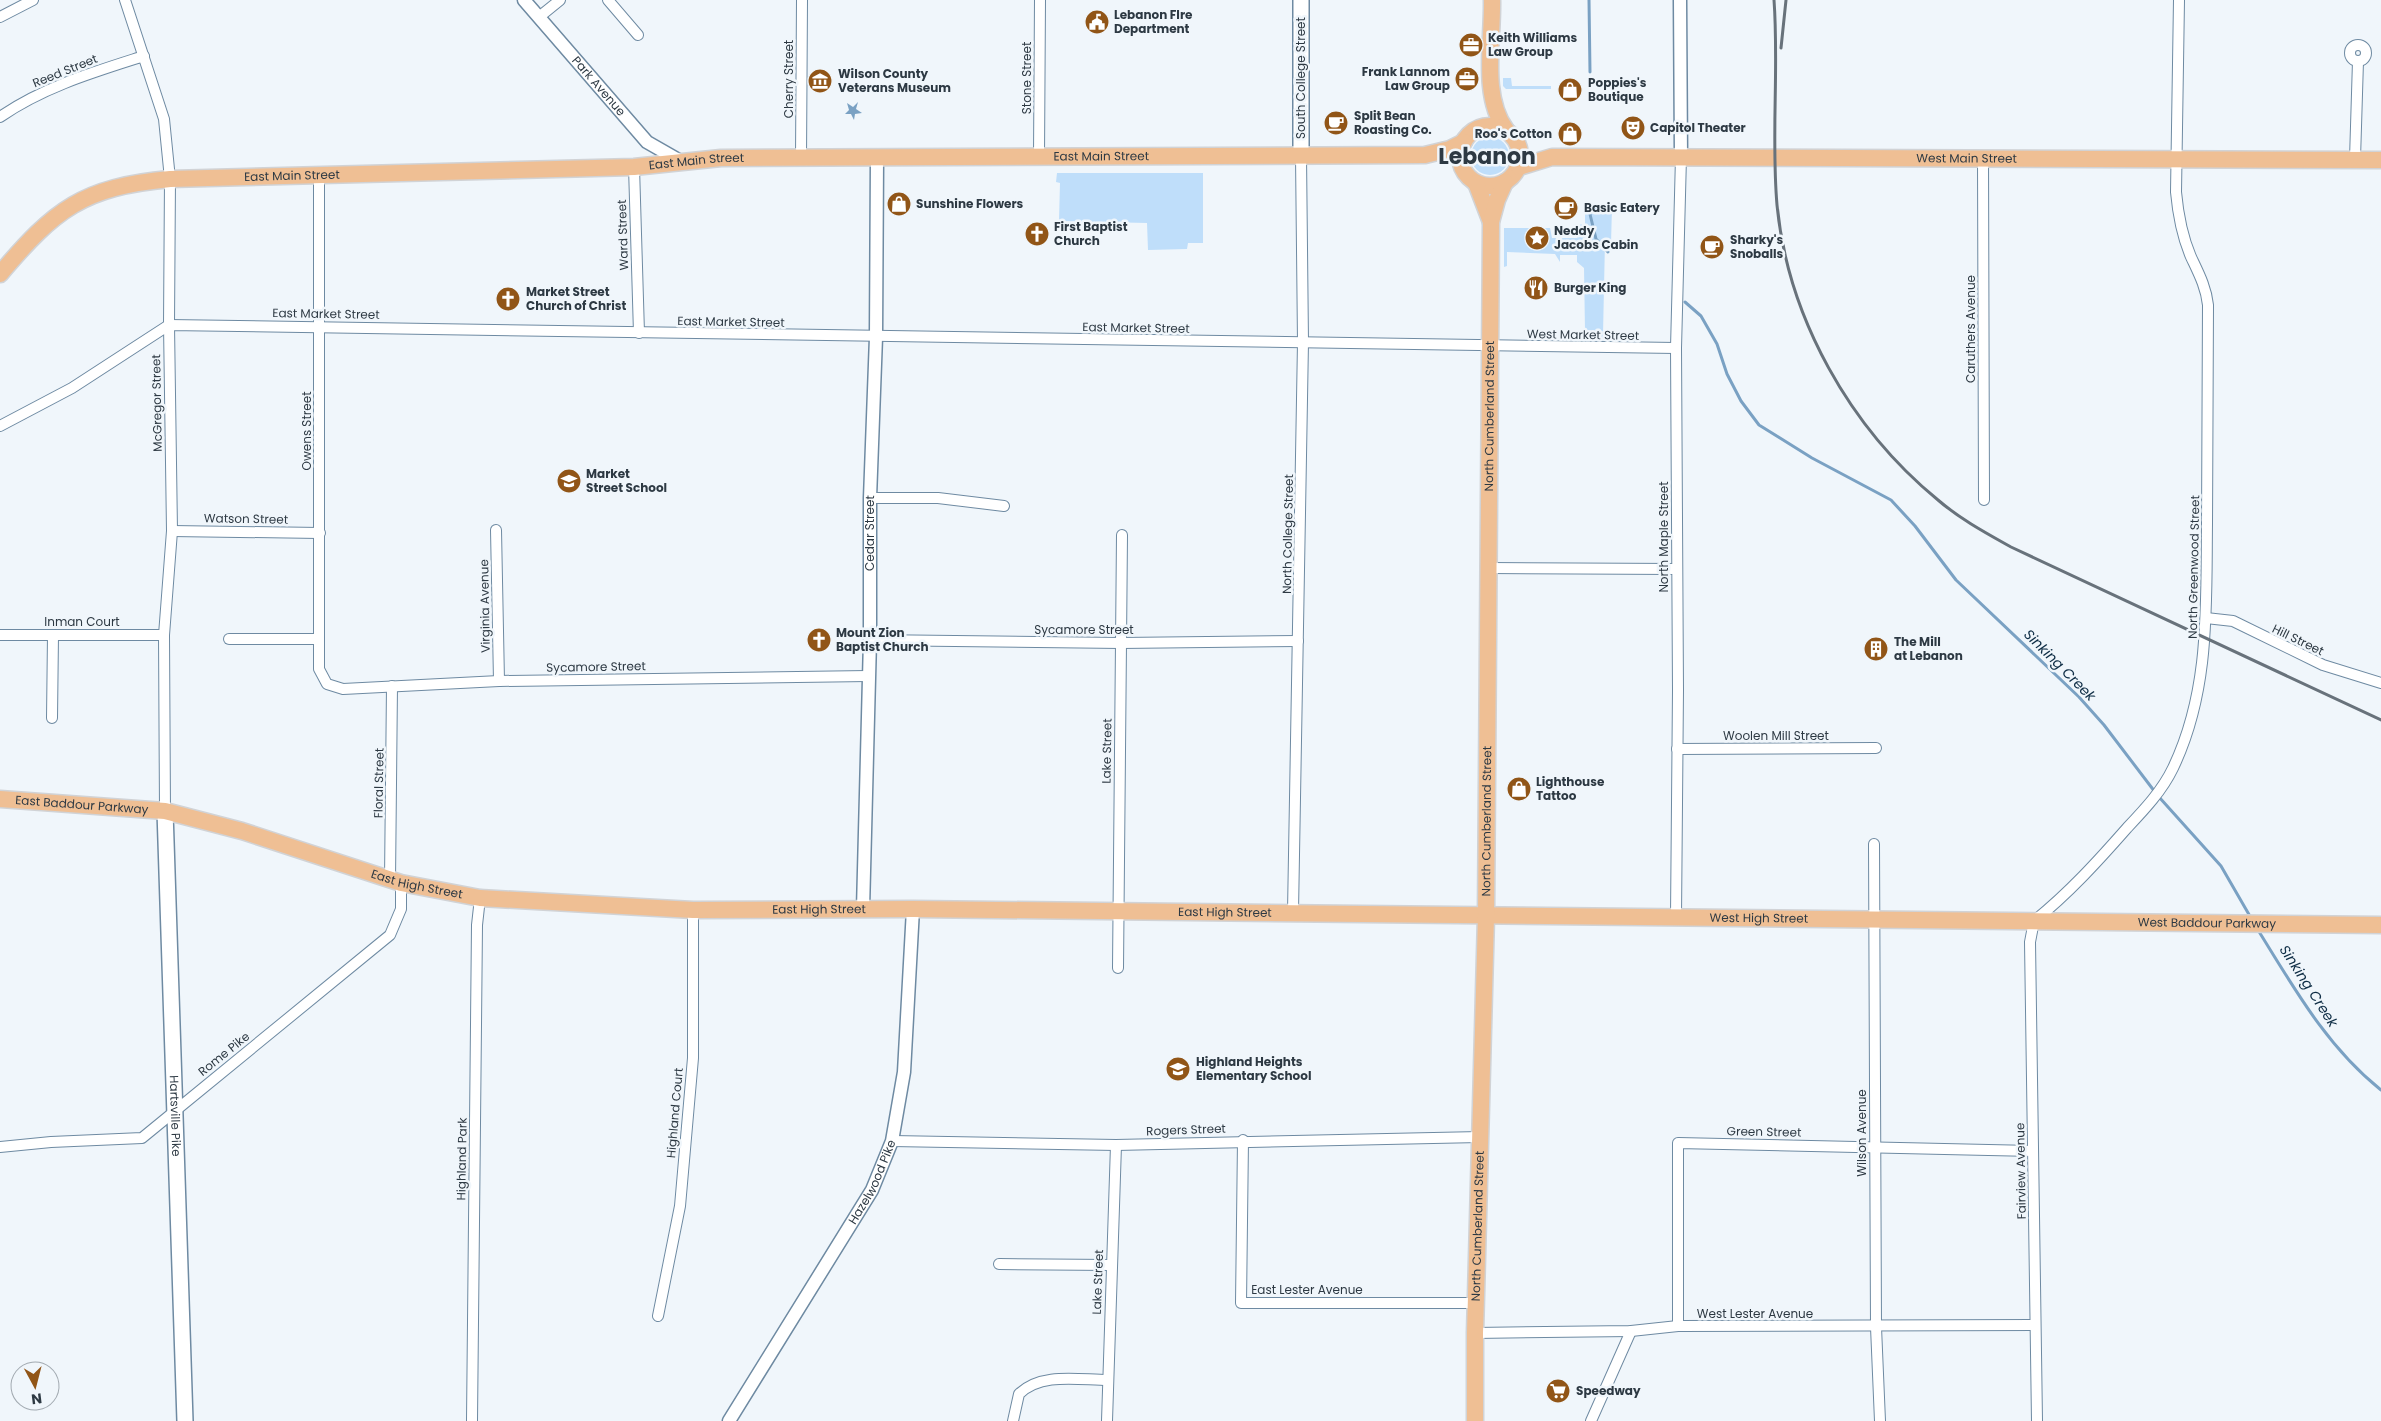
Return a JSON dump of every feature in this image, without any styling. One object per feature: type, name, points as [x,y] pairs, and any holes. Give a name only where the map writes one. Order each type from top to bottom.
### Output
[{"type":"main road","name":"South College Street","points":[[1301,0],[1301,156]]},
{"type":"main road","points":[[1491,90],[1480,122],[1468,138],[1461,161],[1471,178],[1491,186],[1506,182],[1519,167],[1521,154],[1512,136],[1498,119],[1491,90],[1492,0]]},
{"type":"main road","points":[[1468,138],[1488,126],[1512,136]]},
{"type":"main road","name":"West Main Street","points":[[1512,136],[1552,157]]},
{"type":"main road","name":"East Main Street","points":[[0,274],[45,224],[83,198],[125,184],[170,179],[634,167],[721,158],[1425,156],[1450,149],[1468,138]]},
{"type":"main road","name":"East Main Street","points":[[1425,156],[1456,167],[1471,178]]},
{"type":"main road","name":"West Main Street","points":[[1519,167],[1552,157],[2381,160]]},
{"type":"main road","name":"North Cumberland Street","points":[[1471,178],[1491,222]]},
{"type":"main road","name":"North Cumberland Street","points":[[1475,1421],[1475,1333],[1486,916],[1491,222],[1497,200],[1506,182]]},
{"type":"main road","name":"East Baddour Parkway","points":[[0,799],[165,812]]},
{"type":"main road","name":"East High Street","points":[[165,812],[242,831],[396,881],[480,898],[693,910],[913,909],[1293,912],[1486,916]]},
{"type":"main road","name":"Hartsville Pike","points":[[165,812],[174,1110],[180,1218],[185,1421]]},
{"type":"main road","name":"West High Street","points":[[1486,916],[2034,921]]},
{"type":"main road","name":"West Baddour Parkway","points":[[2034,921],[2381,925]]},
{"type":"street","points":[[0,17],[34,0]]},
{"type":"street","name":"McGregor Street","points":[[125,0],[164,118],[170,179],[169,325],[172,531],[164,635],[165,812]]},
{"type":"street","name":"Park Avenue","points":[[524,0],[647,142],[682,162]]},
{"type":"street","points":[[539,17],[560,0]]},
{"type":"street","points":[[608,0],[638,35]]},
{"type":"street","name":"Cherry Street","points":[[801,158],[802,0]]},
{"type":"street","name":"Stone Street","points":[[1039,156],[1040,0]]},
{"type":"street","points":[[1680,0],[1681,157]]},
{"type":"street","name":"North Greenwood Street","points":[[2034,921],[2057,903],[2148,805],[2165,782],[2179,753],[2197,699],[2203,664],[2206,618],[2208,306],[2203,280],[2191,257],[2178,219],[2179,0]]},
{"type":"street","name":"Reed Street","points":[[0,117],[21,103],[81,76],[144,56]]},
{"type":"street","points":[[2355,159],[2358,61]]},
{"type":"street","name":"North College Street","points":[[1293,912],[1303,342],[1301,156]]},
{"type":"street","name":"North Maple Street","points":[[1676,917],[1676,348],[1681,157]]},
{"type":"street","name":"Cedar Street","points":[[863,909],[870,640],[870,498],[876,337],[877,158]]},
{"type":"street","name":"Caruthers Avenue","points":[[1983,158],[1984,500]]},
{"type":"street","name":"Ward Street","points":[[634,167],[639,333]]},
{"type":"street","name":"Owens Street","points":[[319,176],[320,533],[318,669],[327,684]]},
{"type":"street","points":[[0,426],[72,388],[169,325]]},
{"type":"street","name":"East Market Street","points":[[169,325],[1489,346]]},
{"type":"street","name":"West Market Street","points":[[1489,346],[1676,348]]},
{"type":"street","points":[[870,498],[938,498],[1004,506]]},
{"type":"street","name":"Virginia Avenue","points":[[496,530],[499,681]]},
{"type":"street","name":"Watson Street","points":[[172,531],[320,533]]},
{"type":"street","name":"Lake Street","points":[[1118,968],[1122,535]]},
{"type":"street","points":[[1489,568],[1677,569]]},
{"type":"street","name":"Hill Street","points":[[2206,618],[2233,621],[2323,665],[2381,683]]},
{"type":"street","points":[[52,718],[53,635]]},
{"type":"street","name":"Inman Court","points":[[0,636],[164,635]]},
{"type":"street","points":[[230,639],[319,639]]},
{"type":"street","name":"Sycamore Street","points":[[870,640],[1298,641]]},
{"type":"street","name":"Sycamore Street","points":[[327,684],[344,689],[499,681],[868,676]]},
{"type":"street","name":"Floral Street","points":[[392,686],[396,881]]},
{"type":"street","name":"Woolen Mill Street","points":[[1677,749],[1876,748]]},
{"type":"street","name":"Wilson Avenue","points":[[1874,844],[1876,1327],[1880,1421]]},
{"type":"street","name":"Rome Pike","points":[[0,1147],[51,1142],[142,1138],[390,934],[401,909],[396,881]]},
{"type":"street","name":"Highland Park","points":[[472,1421],[477,934],[480,898]]},
{"type":"street","name":"Hazelwood Pike","points":[[729,1421],[872,1190],[892,1142],[904,1072],[913,909]]},
{"type":"street","name":"Highland Court","points":[[658,1316],[680,1206],[689,1107],[693,1058],[693,910]]},
{"type":"street","name":"Fairview Avenue","points":[[2034,921],[2030,942],[2037,1421]]},
{"type":"street","name":"Rogers Street","points":[[892,1142],[1116,1144],[1480,1136]]},
{"type":"street","name":"East Lester Avenue","points":[[1243,1140],[1241,1303],[1476,1303]]},
{"type":"street","name":"Green Street","points":[[1678,1326],[1678,1143],[2033,1152]]},
{"type":"street","name":"Lake Street","points":[[1107,1421],[1116,1144]]},
{"type":"street","points":[[999,1264],[1111,1265]]},
{"type":"street","name":"West Lester Avenue","points":[[1475,1333],[1631,1331],[1678,1326],[1876,1327],[2035,1325]]},
{"type":"street","points":[[1591,1421],[1631,1331]]},
{"type":"street","points":[[1013,1421],[1019,1394],[1035,1383],[1049,1380],[1108,1380]]},
{"type":"shaded area","points":[[1503,78],[1511,78],[1512,86],[1551,86],[1551,89],[1506,89],[1503,86]]},
{"type":"shaded area","points":[[858,102],[856,109],[862,113],[855,114],[854,120],[851,114],[845,114],[849,110],[847,103],[853,107]]},
{"type":"shaded area","points":[[1490,137],[1503,143],[1509,156],[1503,169],[1490,175],[1477,169],[1471,156],[1477,143]]},
{"type":"shaded area","points":[[1057,173],[1203,173],[1203,243],[1188,243],[1187,249],[1148,250],[1147,223],[1059,221],[1060,183],[1056,182]]},
{"type":"shaded area","points":[[1585,207],[1612,207],[1611,244],[1605,241],[1603,335],[1614,335],[1614,338],[1577,338],[1576,333],[1585,331],[1584,268],[1577,262],[1577,255],[1560,255],[1560,262],[1555,254],[1507,252],[1507,266],[1504,267],[1504,228],[1550,228],[1552,238],[1577,238],[1577,225],[1585,224]]},
{"type":"waterway","name":"Sinking Creek","points":[[1589,0],[1590,72]]},
{"type":"waterway","name":"Sinking Creek","points":[[1589,210],[1596,239],[1608,252]]},
{"type":"waterway","name":"Sinking Creek","points":[[1685,302],[1701,316],[1717,344],[1727,374],[1741,401],[1759,425],[1812,458],[1891,500],[1915,526],[1956,580],[2079,697],[2104,725],[2155,792]]},
{"type":"waterway","name":"Sinking Creek","points":[[2159,797],[2221,866],[2251,918]]},
{"type":"waterway","name":"Sinking Creek","points":[[2258,930],[2298,995],[2328,1036],[2344,1055],[2381,1090]]},
{"type":"railway","points":[[1774,0],[1776,51],[1775,179],[1783,247],[1794,289],[1810,329],[1829,368],[1851,405],[1877,439],[1906,471],[1946,507],[2011,547],[2381,720]]},
{"type":"railway","points":[[1781,48],[1786,0]]},
{"type":"place","name":"Lebanon FIre Department","points":[[1097,22]]},
{"type":"place","name":"Keith Williams Law Group","points":[[1471,45]]},
{"type":"place","name":"Frank Lannom Law Group","points":[[1467,79]]},
{"type":"place","name":"Wilson County Veterans Museum","points":[[820,81]]},
{"type":"place","name":"Poppies's Boutique","points":[[1570,90]]},
{"type":"place","name":"Split Bean Roasting Co.","points":[[1336,123]]},
{"type":"place","name":"Capitol Theater","points":[[1633,128]]},
{"type":"place","name":"Roo's Cotton","points":[[1570,134]]},
{"type":"place","name":"Sunshine Flowers","points":[[899,204]]},
{"type":"place","name":"Basic Eatery","points":[[1566,208]]},
{"type":"place","name":"First Baptist Church","points":[[1037,234]]},
{"type":"place","name":"Neddy Jacobs Cabin","points":[[1537,238]]},
{"type":"place","name":"Sharky's Snoballs","points":[[1712,247]]},
{"type":"place","name":"Burger King","points":[[1536,288]]},
{"type":"place","name":"Market Street Church of Christ","points":[[508,299]]},
{"type":"place","name":"Market Street School","points":[[569,481]]},
{"type":"place","name":"Mount Zion Baptist Church","points":[[819,640]]},
{"type":"place","name":"The Mill at Lebanon","points":[[1876,649]]},
{"type":"place","name":"Lighthouse Tattoo","points":[[1519,789]]},
{"type":"place","name":"Highland Heights Elementary School","points":[[1178,1069]]},
{"type":"place","name":"Speedway","points":[[1558,1391]]},
{"type":"district","name":"Lebanon","points":[[1487,156]]}]
